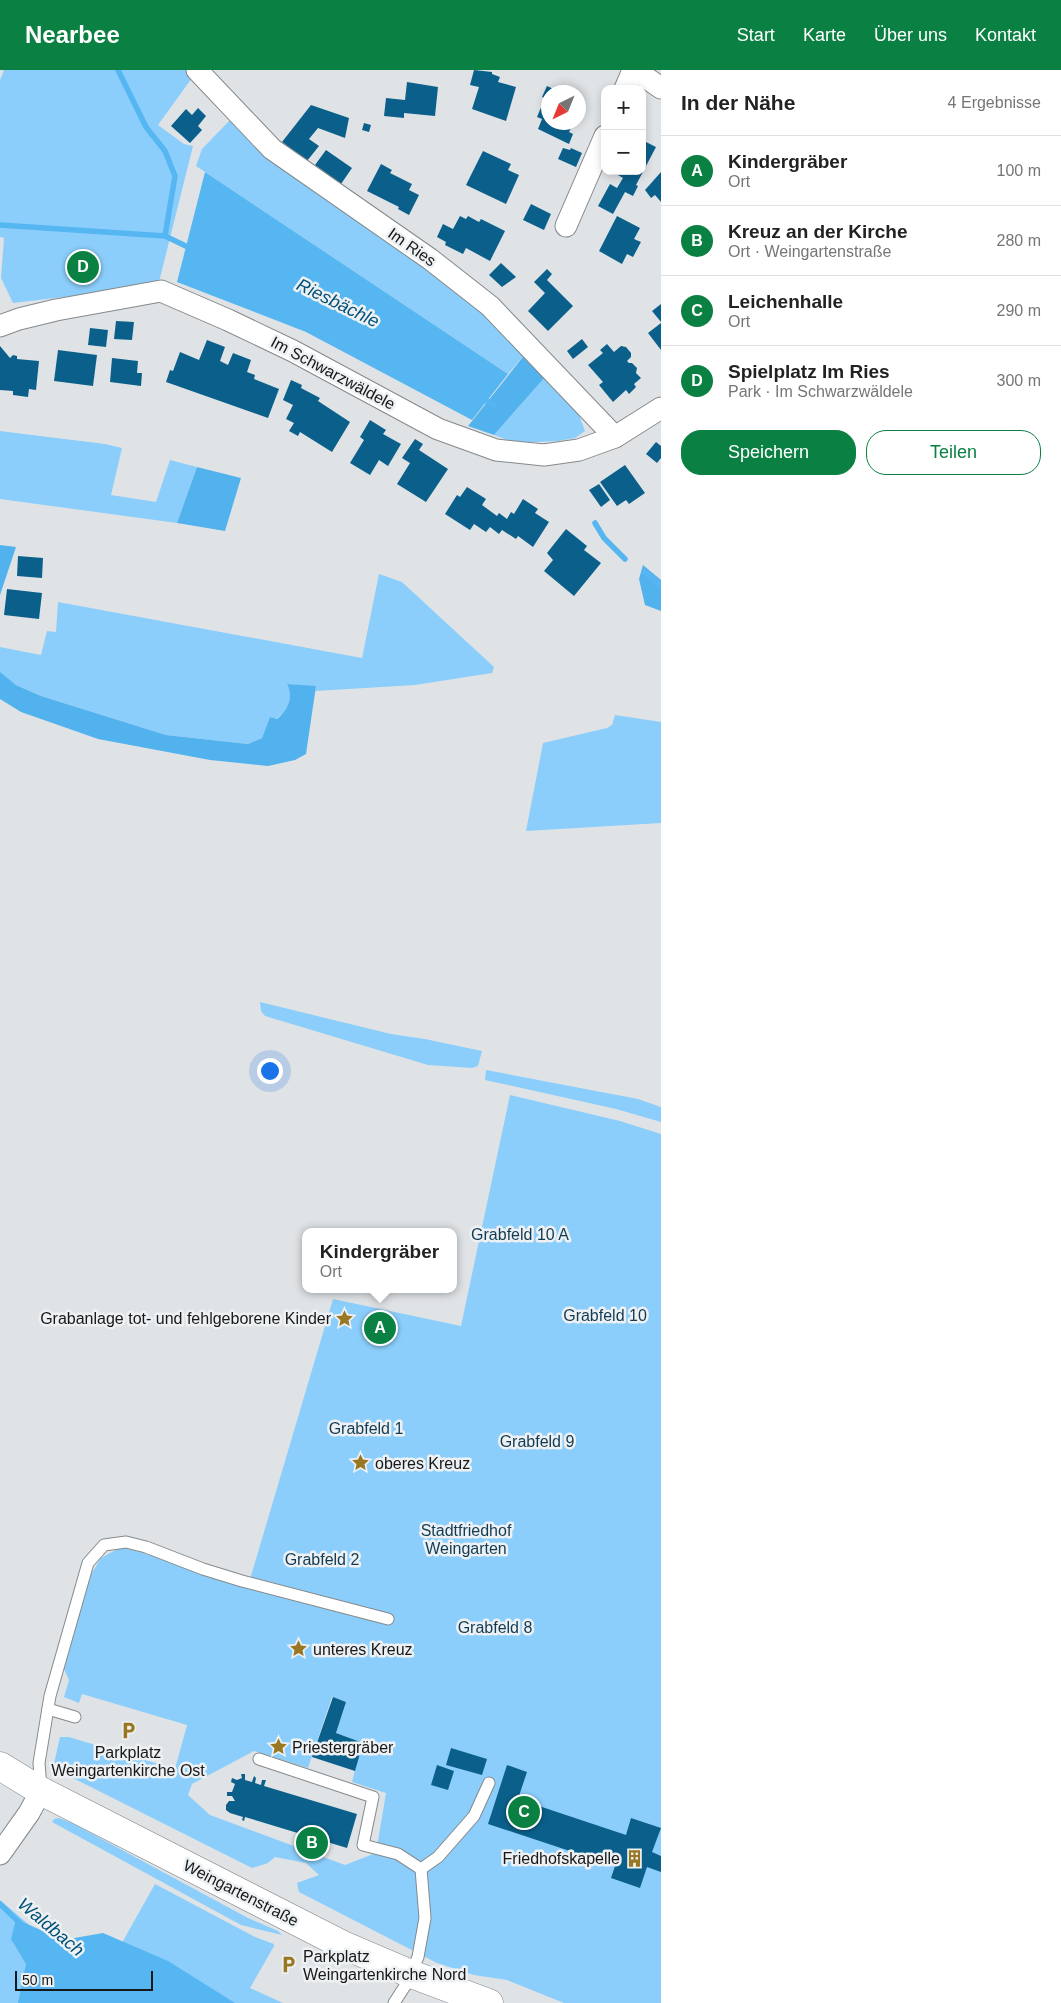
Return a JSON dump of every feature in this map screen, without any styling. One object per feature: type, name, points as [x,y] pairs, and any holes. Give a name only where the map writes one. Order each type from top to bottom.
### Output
[{"type":"street","name":"Im Ries","points":[[197,70],[272,149],[430,259],[490,306],[615,437]]},
{"type":"street","points":[[627,85],[634,70],[661,88]]},
{"type":"street","points":[[566,226],[601,145]]},
{"type":"street","name":"Im Schwarzwäldele","points":[[0,326],[19,319],[56,310],[160,291],[228,320],[293,351],[438,429],[496,450],[544,455],[579,450],[615,437],[661,408]]},
{"type":"street","name":"Weingartenstraße","points":[[0,1766],[41,1791],[341,1944],[411,1974],[489,2003]]},
{"type":"street","points":[[0,1854],[29,1813],[41,1791]]},
{"type":"lane","points":[[41,1791],[39,1763],[50,1696],[88,1563],[104,1545],[126,1542],[146,1547],[203,1569],[242,1581],[388,1619]]},
{"type":"lane","points":[[48,1710],[75,1718]]},
{"type":"lane","points":[[259,1760],[373,1797],[363,1845],[398,1854],[420,1869],[425,1918],[418,1957],[411,1974],[394,2003]]},
{"type":"lane","points":[[420,1869],[438,1857],[474,1816],[489,1783]]},
{"type":"green space","points":[[4,70],[186,70],[192,78],[158,125],[184,144],[193,146],[158,286],[13,303],[1,278],[4,238],[0,237],[0,80]]},
{"type":"green space","points":[[230,120],[263,156],[431,270],[526,353],[508,374],[196,166],[202,149]]},
{"type":"green space","points":[[546,376],[578,412],[585,431],[575,438],[558,441],[515,443],[494,435]]},
{"type":"green space","points":[[0,431],[105,444],[122,448],[111,495],[156,502],[170,460],[197,467],[177,523],[0,499]]},
{"type":"green space","points":[[379,574],[402,582],[494,667],[492,673],[415,685],[315,691],[316,687],[287,684],[290,699],[287,708],[276,719],[270,717],[262,738],[248,744],[166,735],[41,696],[16,685],[0,673],[0,647],[41,655],[47,631],[56,632],[58,602],[362,658]]},
{"type":"green space","points":[[615,715],[661,722],[661,823],[526,831],[543,743],[607,728],[612,725]]},
{"type":"green space","points":[[260,1002],[391,1034],[482,1051],[478,1066],[472,1068],[428,1065],[265,1016],[261,1011]]},
{"type":"green space","points":[[486,1070],[638,1099],[661,1107],[661,1122],[616,1109],[485,1080]]},
{"type":"green space","name":"Stadtfriedhof Weingarten","points":[[510,1095],[620,1121],[661,1134],[661,2003],[564,2003],[507,1980],[474,1975],[437,1963],[299,1892],[297,1883],[319,1875],[306,1863],[275,1857],[268,1863],[252,1868],[53,1768],[60,1737],[69,1737],[175,1769],[187,1725],[82,1694],[79,1703],[64,1697],[69,1680],[64,1669],[90,1576],[101,1558],[121,1547],[248,1586],[333,1299],[461,1326]],"holes":[[[332,1697],[346,1702],[336,1733],[362,1743],[352,1782],[386,1793],[376,1853],[345,1865],[210,1815],[188,1795],[192,1784],[254,1751],[308,1768]]]},
{"type":"green space","points":[[59,1818],[72,1823],[248,1918],[278,1931],[282,1935],[241,1925],[52,1822],[54,1819]]},
{"type":"green space","points":[[155,1884],[255,1937],[274,1944],[250,1988],[283,2003],[0,2003],[0,1900],[74,1963],[101,1980]]},
{"type":"shaded area","points":[[526,353],[546,376],[494,435],[468,426]]},
{"type":"shaded area","points":[[197,467],[241,478],[225,531],[177,523]]},
{"type":"shaded area","points":[[0,545],[16,547],[0,595]]},
{"type":"shaded area","points":[[643,565],[661,580],[661,611],[645,605],[639,579]]},
{"type":"shaded area","points":[[0,672],[16,685],[41,696],[166,735],[248,744],[262,738],[270,717],[277,719],[287,707],[290,694],[287,684],[316,686],[306,754],[295,760],[268,766],[210,760],[98,739],[21,712],[0,699]]},
{"type":"water","points":[[205,172],[508,374],[472,420],[306,332],[177,282]]},
{"type":"water","points":[[16,1919],[63,1940],[103,1933],[168,1961],[235,2003],[18,2003],[26,1964],[11,1939]]},
{"type":"building","points":[[474,70],[492,72],[492,74],[500,77],[498,82],[516,87],[506,121],[472,109],[479,87],[470,85]]},
{"type":"building","points":[[407,82],[438,87],[435,116],[404,113],[404,118],[384,116],[386,98],[405,100]]},
{"type":"building","points":[[311,105],[349,118],[345,138],[318,128],[309,139],[319,146],[307,161],[282,142]]},
{"type":"building","points":[[198,108],[206,116],[198,126],[202,130],[190,143],[171,126],[186,109],[192,115]]},
{"type":"building","points":[[541,108],[541,119],[537,117]]},
{"type":"building","points":[[541,122],[541,130],[570,130],[569,132],[573,134],[569,144],[538,129]]},
{"type":"building","points":[[364,123],[371,125],[369,132],[362,130]]},
{"type":"building","points":[[646,142],[656,147],[646,166]]},
{"type":"building","points":[[563,148],[570,150],[571,148],[582,153],[576,167],[558,159]]},
{"type":"building","points":[[326,150],[352,168],[341,184],[315,165]]},
{"type":"building","points":[[483,151],[511,164],[508,170],[519,175],[506,204],[466,185]]},
{"type":"building","points":[[381,164],[392,170],[390,173],[412,184],[409,190],[419,195],[409,215],[398,209],[399,207],[367,191]]},
{"type":"building","points":[[661,172],[661,202],[655,195],[651,198],[645,190]]},
{"type":"building","points":[[618,175],[641,175],[633,196],[625,192],[613,214],[598,206],[610,184],[617,188],[623,178]]},
{"type":"building","points":[[531,204],[551,214],[544,230],[523,220]]},
{"type":"building","points":[[460,216],[466,219],[468,216],[479,222],[481,219],[505,231],[490,261],[466,248],[463,254],[445,245],[446,242],[437,237],[443,224],[453,229]]},
{"type":"building","points":[[617,216],[640,228],[634,239],[641,242],[633,257],[627,254],[622,264],[599,251]]},
{"type":"building","points":[[501,263],[516,277],[502,287],[489,275]]},
{"type":"building","points":[[547,269],[552,274],[547,280],[573,306],[548,331],[528,311],[545,293],[534,282]]},
{"type":"building","points":[[661,304],[661,322],[652,311]]},
{"type":"building","points":[[116,321],[134,322],[132,340],[114,339]]},
{"type":"building","points":[[661,323],[661,350],[648,333]]},
{"type":"building","points":[[90,328],[108,330],[106,347],[88,345]]},
{"type":"building","points":[[582,339],[588,347],[573,359],[567,351]]},
{"type":"building","points":[[207,340],[225,347],[220,361],[228,365],[233,353],[251,360],[247,372],[255,375],[254,379],[279,389],[268,418],[166,382],[170,370],[173,371],[180,352],[199,360]]},
{"type":"building","points":[[607,344],[614,352],[621,346],[626,347],[631,353],[631,357],[627,361],[637,368],[636,373],[641,378],[634,384],[636,387],[629,394],[626,390],[613,402],[599,385],[603,382],[588,365],[603,353],[600,350]]},
{"type":"building","points":[[0,346],[10,358],[13,355],[17,356],[17,359],[39,361],[36,390],[29,389],[28,397],[13,395],[13,391],[0,390]]},
{"type":"building","points":[[58,350],[97,355],[93,386],[54,381]]},
{"type":"building","points":[[112,358],[138,361],[137,373],[142,373],[141,386],[110,382]]},
{"type":"building","points":[[291,380],[302,385],[301,388],[320,398],[318,401],[350,422],[332,452],[300,432],[298,436],[289,431],[294,423],[286,419],[293,405],[283,400]]},
{"type":"building","points":[[370,420],[386,430],[383,434],[401,444],[388,466],[379,460],[370,475],[350,463],[364,440],[360,437]]},
{"type":"building","points":[[415,439],[423,444],[419,450],[448,469],[426,502],[397,484],[410,463],[402,458]]},
{"type":"building","points":[[656,442],[661,446],[661,458],[657,463],[646,454]]},
{"type":"building","points":[[625,465],[645,493],[629,504],[626,500],[617,506],[600,482]]},
{"type":"building","points":[[599,484],[610,500],[601,507],[589,490]]},
{"type":"building","points":[[467,487],[486,499],[482,505],[497,516],[499,513],[507,519],[511,512],[514,514],[523,499],[538,509],[535,513],[549,522],[533,547],[518,536],[516,539],[502,530],[499,534],[490,527],[486,532],[474,524],[470,530],[445,514],[457,495],[460,497]]},
{"type":"building","points":[[566,529],[587,546],[584,550],[601,563],[574,596],[544,571],[553,560],[547,553]]},
{"type":"building","points":[[18,556],[43,558],[42,578],[17,576]]},
{"type":"building","points":[[7,589],[42,593],[39,619],[4,615]]},
{"type":"building","points":[[333,1697],[346,1702],[336,1733],[363,1743],[355,1771],[312,1757]]},
{"type":"building","points":[[451,1748],[487,1759],[482,1775],[446,1765]]},
{"type":"building","points":[[437,1765],[454,1771],[448,1790],[431,1785]]},
{"type":"building","points":[[507,1765],[527,1772],[518,1799],[626,1835],[631,1818],[661,1828],[652,1852],[661,1856],[661,1872],[647,1867],[640,1888],[611,1878],[615,1866],[488,1824]]},
{"type":"building","points":[[241,1774],[245,1774],[245,1780],[252,1782],[254,1776],[256,1778],[255,1783],[261,1785],[262,1780],[266,1780],[264,1786],[357,1814],[347,1848],[245,1817],[244,1821],[242,1820],[243,1817],[230,1813],[226,1810],[226,1805],[229,1801],[235,1801],[232,1796],[227,1796],[227,1792],[232,1792],[235,1784],[231,1782],[232,1778],[237,1780],[242,1778]]},
{"type":"waterway","name":"Riesbächle","points":[[118,70],[146,127],[165,151],[175,176],[165,236]]},
{"type":"waterway","name":"Riesbächle","points":[[0,225],[165,236],[192,249]]},
{"type":"waterway","name":"Riesbächle","points":[[480,397],[494,405]]},
{"type":"waterway","name":"Riesbächle","points":[[595,523],[604,538],[625,559]]},
{"type":"waterway","name":"Riesbächle","points":[[644,572],[661,585]]},
{"type":"waterway","name":"Waldbach","points":[[0,1904],[20,1923]]},
{"type":"place","name":"Spielplatz Im Ries","points":[[83,267]]},
{"type":"place","name":"Grabanlage tot- und fehlgeborene Kinder","points":[[345,1318]]},
{"type":"place","name":"Kindergräber","points":[[380,1328]]},
{"type":"place","name":"oberes Kreuz","points":[[361,1463]]},
{"type":"place","name":"unteres Kreuz","points":[[299,1649]]},
{"type":"place","name":"Parkplatz Weingartenkirche Ost","points":[[128,1731]]},
{"type":"place","name":"Priestergräber","points":[[278,1747]]},
{"type":"place","name":"Leichenhalle","points":[[524,1812]]},
{"type":"place","name":"Kreuz an der Kirche","points":[[312,1843]]},
{"type":"place","name":"Friedhofskapelle","points":[[634,1858]]},
{"type":"place","name":"Parkplatz Weingartenkirche Nord","points":[[289,1965]]},
{"type":"park label","name":"Grabfeld 10 A","points":[[520,1234]]},
{"type":"park label","name":"Grabfeld 10","points":[[605,1315]]},
{"type":"park label","name":"Grabfeld 1","points":[[366,1428]]},
{"type":"park label","name":"Grabfeld 9","points":[[537,1441]]},
{"type":"park label","name":"Grabfeld 2","points":[[322,1559]]},
{"type":"park label","name":"Grabfeld 8","points":[[495,1627]]}]
